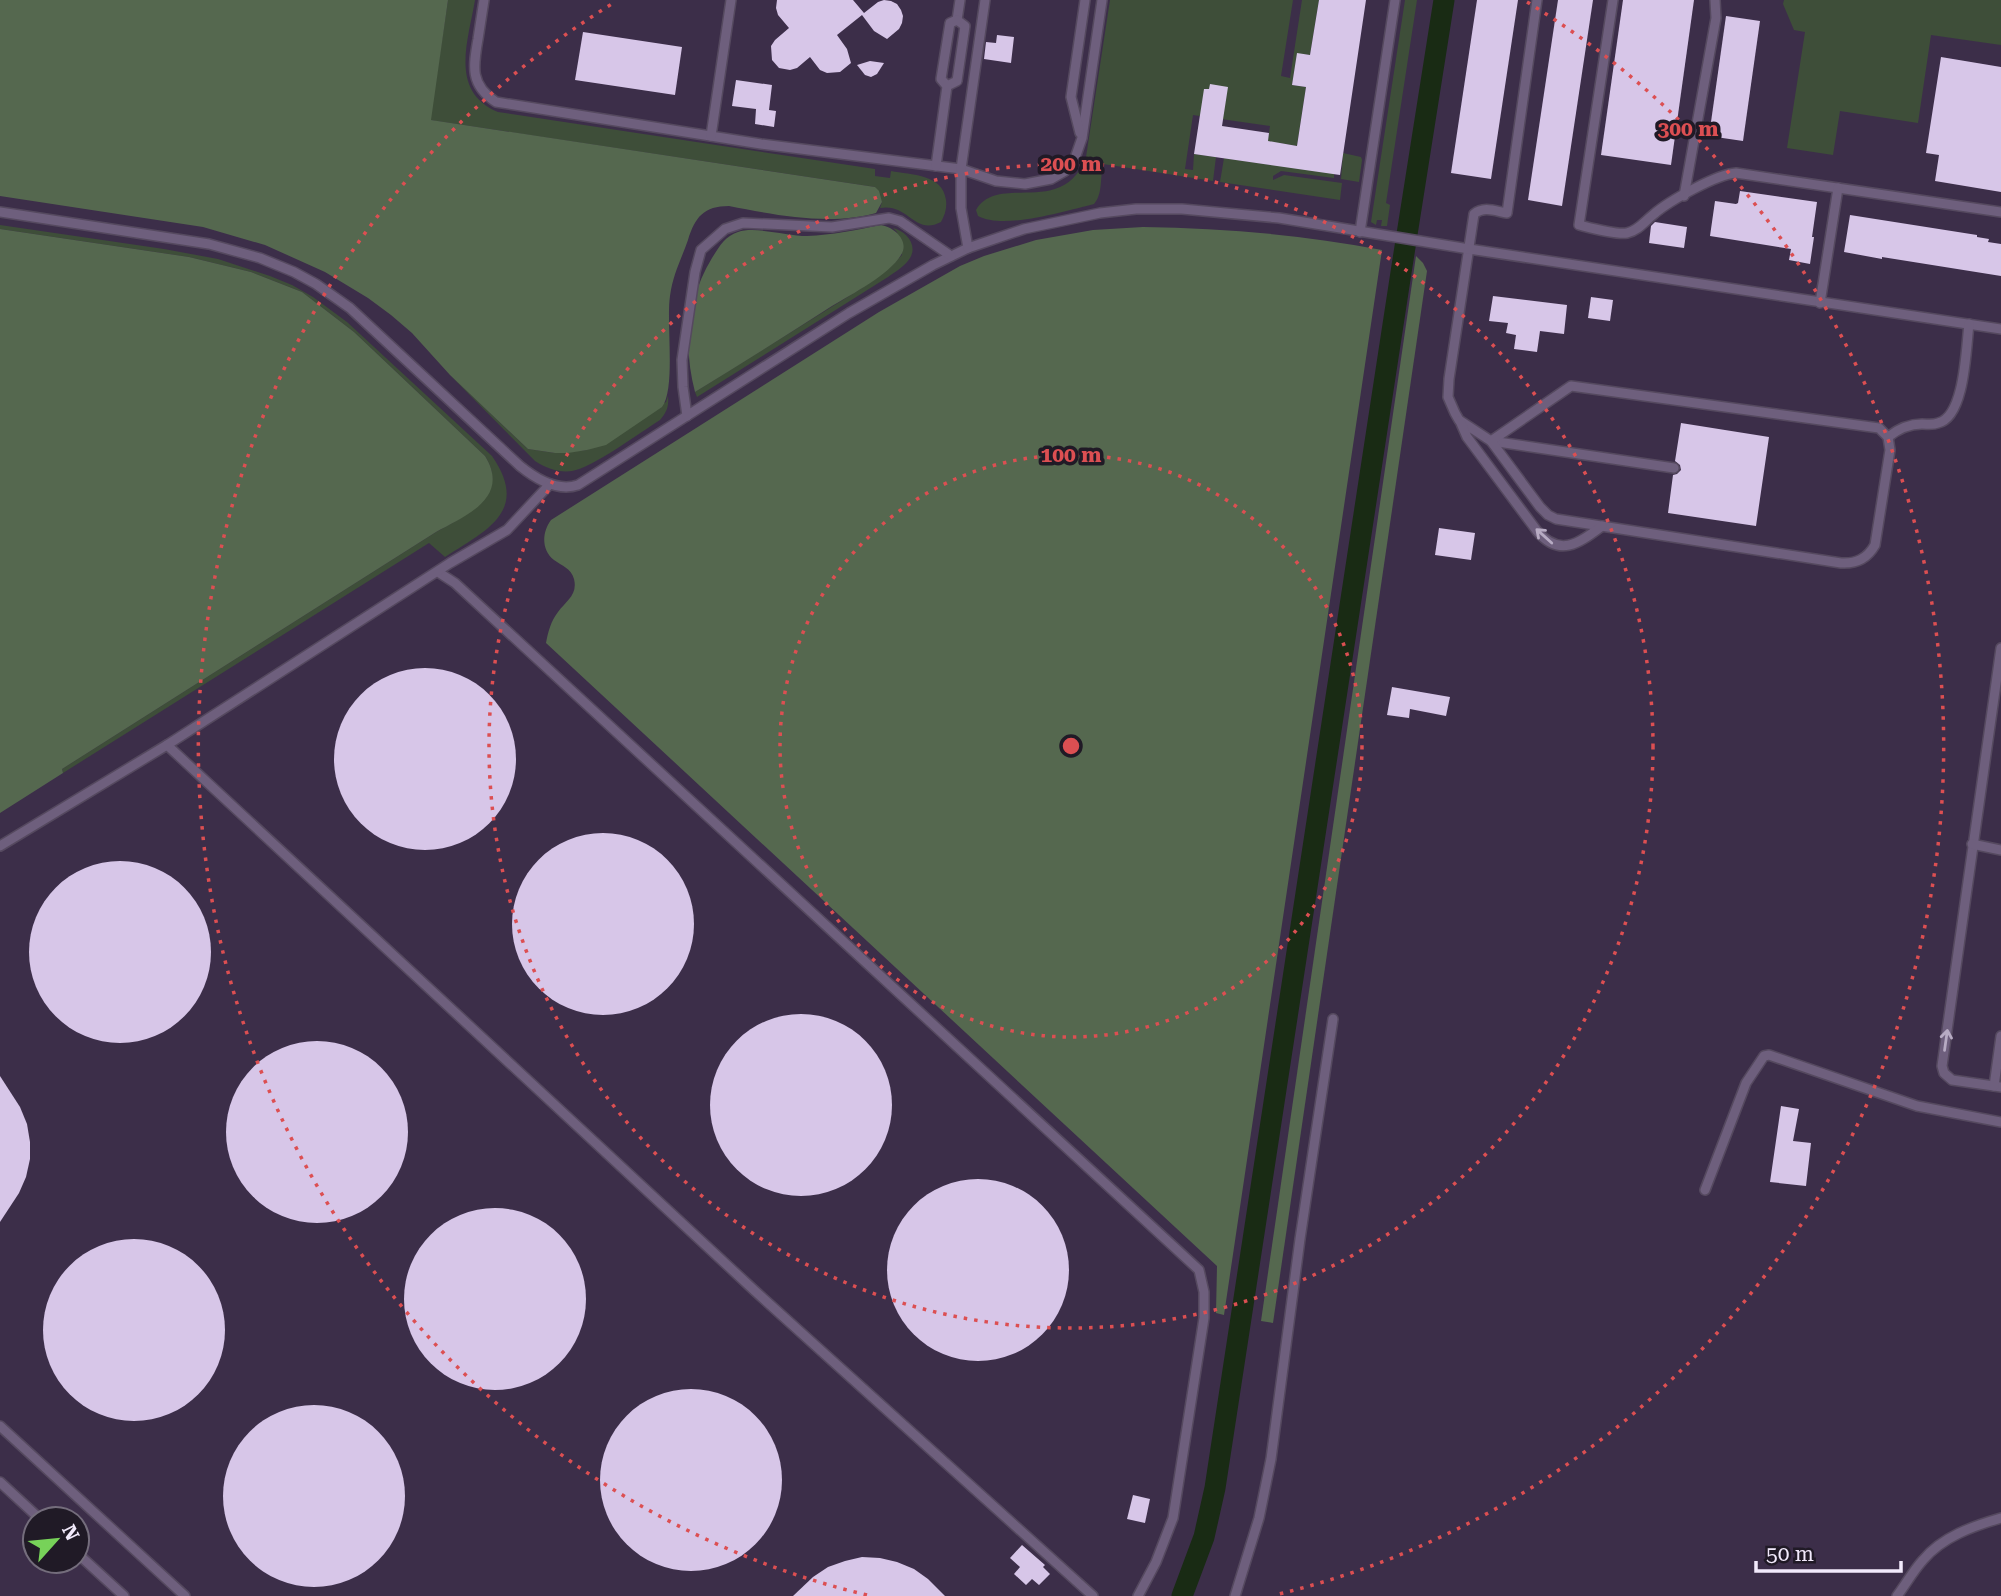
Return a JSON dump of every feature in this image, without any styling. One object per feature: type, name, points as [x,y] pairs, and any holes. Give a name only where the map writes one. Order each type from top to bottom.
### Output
[{"type":"lane","points":[[484,0],[474,74],[485,95],[496,102],[710,136],[961,169],[996,181],[1025,184],[1051,179],[1065,171],[1074,161],[1082,138],[1102,0]]},
{"type":"lane","points":[[710,136],[731,1],[719,0]]},
{"type":"lane","points":[[957,20],[960,0]]},
{"type":"lane","points":[[968,248],[961,208],[961,169],[985,0]]},
{"type":"lane","points":[[1082,138],[1071,97],[1085,0]]},
{"type":"lane","points":[[1360,232],[1395,0]]},
{"type":"lane","points":[[1537,0],[1507,213],[1481,209],[1474,214],[1448,391],[1451,405],[1467,437],[1537,531],[1549,542],[1574,545],[1602,526]]},
{"type":"lane","points":[[1613,0],[1579,225],[1626,233],[1636,229],[1655,212],[1726,173],[2001,212]]},
{"type":"lane","points":[[1684,195],[1716,18],[1715,0]]},
{"type":"lane","points":[[936,166],[947,86],[941,79],[950,23],[957,20]]},
{"type":"lane","points":[[947,86],[957,81],[965,26],[957,20]]},
{"type":"lane","points":[[1820,303],[1838,188]]},
{"type":"lane","points":[[0,212],[209,244],[250,255],[294,272],[350,308],[520,467],[540,481],[564,486],[578,485],[849,313],[951,256],[1024,229],[1136,209],[1182,209],[1279,218],[2001,329]]},
{"type":"lane","points":[[687,416],[682,360],[695,272],[701,250],[725,229],[743,223],[832,227],[889,218],[900,221],[951,256]]},
{"type":"lane","points":[[1888,438],[1908,426],[1936,424],[1950,416],[1959,398],[1969,324]]},
{"type":"lane","points":[[1460,420],[1491,441],[1548,515],[1556,519],[1841,563],[1858,562],[1871,552],[1877,538],[1890,450],[1884,432],[1872,426],[1571,386],[1491,441]]},
{"type":"lane","points":[[1491,441],[1674,468]]},
{"type":"lane","points":[[0,846],[167,745],[507,530],[550,484]]},
{"type":"lane","points":[[438,572],[465,592],[1199,1270],[1204,1292],[1204,1318],[1178,1497],[1167,1537],[1138,1596]]},
{"type":"lane","points":[[2001,648],[1942,1066],[1944,1073],[1952,1080],[1997,1086],[2001,1036]]},
{"type":"lane","points":[[167,745],[755,1291],[1093,1596]]},
{"type":"lane","points":[[1972,844],[2001,850]]},
{"type":"lane","points":[[1235,1596],[1259,1518],[1271,1459],[1333,1019]]},
{"type":"lane","points":[[1705,1190],[1746,1083],[1764,1056],[1769,1055],[1917,1105],[2001,1122]]},
{"type":"lane","points":[[0,1426],[186,1596]]},
{"type":"lane","points":[[0,1482],[25,1505]]},
{"type":"lane","points":[[1897,1596],[1925,1557],[1943,1542],[1961,1531],[2001,1518]]},
{"type":"lane","points":[[91,1566],[124,1596]]},
{"type":"green space","points":[[0,0],[448,0],[431,120],[875,187],[882,202],[876,213],[840,219],[784,216],[729,206],[713,208],[702,214],[694,225],[671,288],[669,385],[662,407],[606,445],[568,453],[528,449],[450,375],[412,333],[368,298],[325,272],[265,245],[203,227],[0,196]]},
{"type":"green space","points":[[448,0],[475,0],[466,48],[467,78],[473,92],[483,103],[498,112],[875,169],[875,176],[890,178],[891,171],[925,177],[933,180],[944,191],[944,217],[941,222],[924,225],[898,210],[880,208],[882,202],[875,187],[430,120]]},
{"type":"green space","points":[[1110,0],[1293,0],[1281,76],[1290,78],[1302,0],[1319,0],[1310,55],[1297,54],[1292,85],[1306,87],[1297,146],[1279,143],[1334,174],[1334,178],[1281,171],[1273,176],[1273,180],[1284,175],[1342,183],[1340,200],[1220,182],[1224,158],[1272,165],[1266,151],[1270,126],[1193,115],[1185,169],[1193,170],[1194,154],[1216,157],[1213,181],[1103,164],[1100,190],[1094,204],[1018,220],[989,220],[978,216],[976,210],[986,199],[999,194],[1047,191],[1062,186],[1076,176],[1086,157]]},
{"type":"green space","points":[[1405,0],[1417,0],[1386,203],[1390,205],[1387,226],[1381,226],[1382,220],[1377,220],[1376,225],[1371,222]]},
{"type":"green space","points":[[1784,0],[2001,0],[2001,45],[1931,35],[1918,123],[1840,111],[1833,155],[1787,148],[1805,32],[1794,30],[1783,4]]},
{"type":"green space","points":[[1343,153],[1361,157],[1359,182],[1341,179]]},
{"type":"green space","points":[[0,225],[218,259],[292,285],[347,322],[492,456],[503,475],[507,491],[505,505],[488,528],[445,557],[429,543],[63,773],[62,769],[459,519],[480,503],[488,493],[492,482],[491,470],[485,456],[354,332],[302,292],[251,272],[189,257],[0,229]]},
{"type":"green space","points":[[881,225],[895,232],[903,245],[901,255],[888,270],[870,284],[695,392],[689,358],[692,307],[704,274],[726,239],[745,230],[807,236]]},
{"type":"green space","points":[[1143,227],[1263,233],[1382,250],[1224,1315],[1216,1313],[1217,1266],[546,643],[553,619],[570,597],[575,585],[571,572],[550,556],[545,546],[546,530],[551,520],[879,312],[960,266],[1036,240],[1093,230]]},
{"type":"green space","points":[[893,228],[906,235],[912,244],[910,258],[903,266],[697,397],[695,392],[862,288],[890,267],[902,255],[897,232]]},
{"type":"green space","points":[[0,229],[189,257],[251,272],[302,292],[354,332],[485,456],[492,471],[492,483],[489,494],[471,512],[62,769],[63,773],[0,813]]},
{"type":"green space","points":[[1416,256],[1427,271],[1273,1323],[1261,1321]]},
{"type":"green space","points":[[450,375],[528,449],[555,453],[587,450],[666,402],[668,396],[668,406],[660,420],[616,449],[581,468],[562,471],[535,461]]},
{"type":"building","points":[[777,0],[853,0],[864,13],[878,2],[891,1],[901,10],[902,23],[887,39],[874,31],[862,15],[837,35],[847,49],[851,63],[840,72],[827,73],[820,70],[810,57],[797,68],[779,68],[772,60],[771,46],[789,28],[778,15]]},
{"type":"building","points":[[1319,0],[1366,0],[1340,175],[1194,154],[1204,89],[1209,89],[1210,84],[1228,87],[1222,126],[1269,133],[1268,141],[1297,146],[1306,87],[1292,85],[1297,53],[1310,55]]},
{"type":"building","points":[[1477,0],[1518,0],[1491,179],[1451,173]]},
{"type":"building","points":[[1558,0],[1593,0],[1562,206],[1528,200]]},
{"type":"building","points":[[1623,0],[1694,0],[1671,165],[1601,155]]},
{"type":"building","points":[[1726,16],[1760,21],[1743,141],[1709,136]]},
{"type":"building","points":[[583,32],[682,47],[675,95],[575,80]]},
{"type":"building","points":[[997,35],[1014,37],[1011,63],[984,59],[986,42],[996,43]]},
{"type":"building","points":[[1941,57],[2001,67],[2001,192],[1935,181],[1939,155],[1926,153]]},
{"type":"building","points":[[870,61],[884,63],[877,74],[871,77],[865,75],[857,65]]},
{"type":"building","points":[[736,80],[772,85],[769,110],[776,111],[774,127],[755,124],[756,109],[732,106]]},
{"type":"building","points":[[1740,191],[1817,202],[1810,264],[1789,260],[1791,249],[1710,236],[1715,201],[1736,204]]},
{"type":"building","points":[[1850,215],[1989,239],[1988,242],[2001,244],[2001,276],[1844,252]]},
{"type":"building","points":[[1655,222],[1687,227],[1684,248],[1649,243],[1651,226]]},
{"type":"building","points":[[1493,296],[1567,305],[1564,334],[1540,331],[1537,352],[1514,349],[1516,335],[1506,333],[1508,323],[1489,321]]},
{"type":"building","points":[[1591,297],[1613,300],[1610,321],[1588,318]]},
{"type":"building","points":[[1681,423],[1769,437],[1756,526],[1668,513],[1673,475],[1681,470],[1675,461]]},
{"type":"building","points":[[1439,528],[1475,533],[1471,560],[1435,555]]},
{"type":"building","points":[[425,668],[460,675],[489,695],[509,724],[516,759],[509,794],[489,823],[460,843],[425,850],[390,843],[361,823],[341,794],[334,759],[341,724],[361,695],[390,675]]},
{"type":"building","points":[[1392,687],[1450,697],[1446,716],[1410,709],[1409,718],[1387,715]]},
{"type":"building","points":[[603,833],[638,840],[667,860],[687,889],[694,924],[687,959],[667,988],[638,1008],[603,1015],[568,1008],[539,988],[519,959],[512,924],[519,889],[539,860],[568,840]]},
{"type":"building","points":[[120,861],[155,868],[184,888],[204,917],[211,952],[204,987],[184,1016],[155,1036],[120,1043],[85,1036],[56,1016],[36,987],[29,952],[36,917],[56,888],[85,868]]},
{"type":"building","points":[[801,1014],[836,1021],[865,1041],[885,1070],[892,1105],[885,1140],[865,1169],[836,1189],[801,1196],[766,1189],[737,1169],[717,1140],[710,1105],[717,1070],[737,1041],[766,1021]]},
{"type":"building","points":[[317,1041],[352,1048],[381,1068],[401,1097],[408,1132],[401,1167],[381,1196],[352,1216],[317,1223],[282,1216],[253,1196],[233,1167],[226,1132],[233,1097],[253,1068],[282,1048]]},
{"type":"building","points":[[0,1076],[20,1107],[27,1124],[30,1159],[19,1193],[0,1222]]},
{"type":"building","points":[[1781,1106],[1799,1109],[1793,1141],[1811,1143],[1806,1186],[1770,1182]]},
{"type":"building","points":[[978,1179],[1013,1186],[1042,1206],[1062,1235],[1069,1270],[1062,1305],[1042,1334],[1013,1354],[978,1361],[943,1354],[914,1334],[894,1305],[887,1270],[894,1235],[914,1206],[943,1186]]},
{"type":"building","points":[[495,1208],[530,1215],[559,1235],[579,1264],[586,1299],[579,1334],[559,1363],[530,1383],[495,1390],[460,1383],[431,1363],[411,1334],[404,1299],[411,1264],[431,1235],[460,1215]]},
{"type":"building","points":[[134,1239],[169,1246],[198,1266],[218,1295],[225,1330],[218,1365],[198,1394],[169,1414],[134,1421],[99,1414],[70,1394],[50,1365],[43,1330],[50,1295],[70,1266],[99,1246]]},
{"type":"building","points":[[691,1389],[726,1396],[755,1416],[775,1445],[782,1480],[775,1515],[755,1544],[726,1564],[691,1571],[656,1564],[627,1544],[607,1515],[600,1480],[607,1445],[627,1416],[656,1396]]},
{"type":"building","points":[[314,1405],[349,1412],[378,1432],[398,1461],[405,1496],[398,1531],[378,1560],[349,1580],[314,1587],[279,1580],[250,1560],[230,1531],[223,1496],[230,1461],[250,1432],[279,1412]]},
{"type":"building","points":[[1133,1495],[1150,1499],[1145,1523],[1127,1519]]},
{"type":"building","points":[[1022,1545],[1045,1565],[1043,1567],[1050,1574],[1039,1585],[1032,1579],[1026,1585],[1014,1574],[1020,1567],[1010,1558]]},
{"type":"building","points":[[862,1557],[880,1558],[914,1569],[945,1596],[793,1596],[828,1567]]},
{"type":"waterway","points":[[1182,1596],[1204,1537],[1215,1488],[1444,0]]}]
